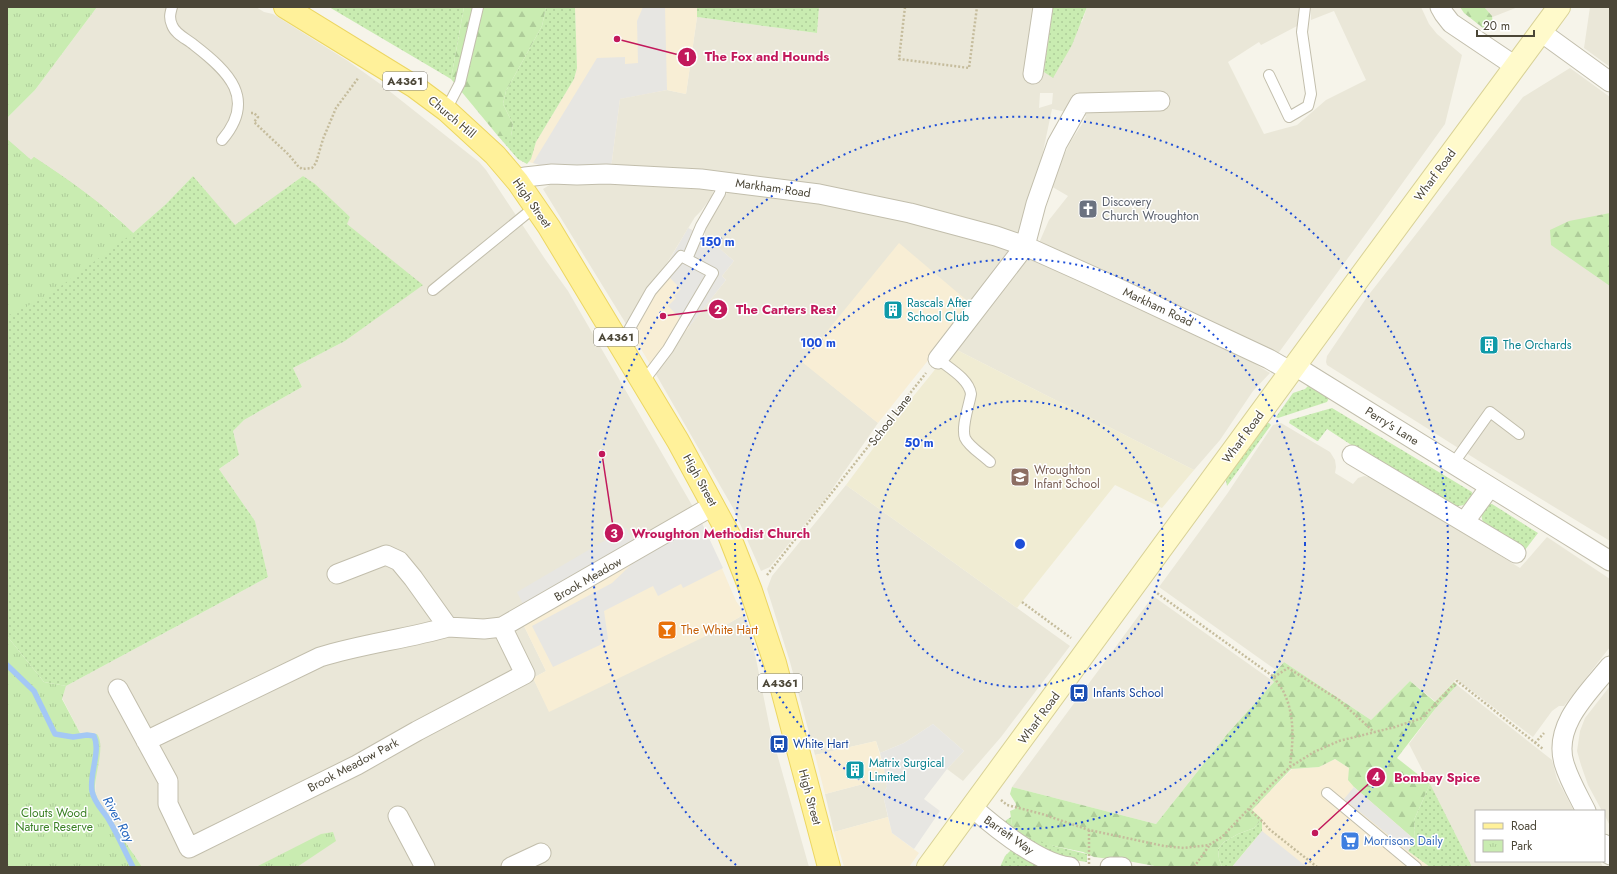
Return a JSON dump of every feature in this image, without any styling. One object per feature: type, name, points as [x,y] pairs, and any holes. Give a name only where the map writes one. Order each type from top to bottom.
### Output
[{"type":"main road","name":"Church Hill","points":[[285,7],[415,87],[446,110],[495,155],[514,178]]},
{"type":"main road","name":"Wharf Road","points":[[934,865],[979,800],[1559,7]]},
{"type":"main road","name":"High Street","points":[[514,178],[536,206],[621,344],[714,505],[734,546],[775,663],[829,867]]},
{"type":"street","points":[[1033,74],[1044,7]]},
{"type":"street","points":[[1440,7],[1452,23],[1516,66]]},
{"type":"street","points":[[1541,32],[1610,82]]},
{"type":"street","points":[[938,359],[1025,246],[1036,204],[1057,144],[1080,103],[1160,101]]},
{"type":"street","name":"Markham Road","points":[[514,178],[552,174],[606,174],[722,181],[818,194],[910,213],[996,236],[1025,246],[1293,369]]},
{"type":"street","name":"Perry's Lane","points":[[1293,369],[1453,464],[1610,561]]},
{"type":"street","points":[[1352,455],[1516,553]]},
{"type":"street","points":[[1465,522],[1490,487]]},
{"type":"street","name":"Brook Meadow","points":[[502,627],[714,505]]},
{"type":"street","points":[[337,574],[386,555],[399,561],[448,627]]},
{"type":"street","points":[[146,741],[320,657],[346,649],[420,635],[448,627],[484,629],[502,627]]},
{"type":"street","name":"Brook Meadow Park","points":[[118,690],[168,782],[168,804],[188,848],[357,765],[417,731],[525,674],[502,627]]},
{"type":"street","points":[[1585,810],[1570,781],[1564,762],[1562,752],[1566,728],[1571,716],[1610,666]]},
{"type":"street","name":"Barrett Way","points":[[979,800],[991,823],[1045,860],[1060,866],[1070,867]]},
{"type":"street","points":[[398,816],[425,867]]},
{"type":"street","points":[[1605,846],[1610,855]]},
{"type":"street","points":[[510,867],[541,853]]},
{"type":"street","points":[[1110,867],[1122,867]]},
{"type":"lane","points":[[172,7],[169,17],[172,26],[205,53],[233,82],[238,99],[238,110],[234,124],[222,140]]},
{"type":"lane","points":[[446,110],[460,82],[478,7]]},
{"type":"lane","points":[[1269,75],[1288,117],[1308,106],[1311,94],[1302,32],[1306,7]]},
{"type":"lane","points":[[687,259],[701,226],[720,192],[722,181]]},
{"type":"lane","points":[[433,290],[536,206]]},
{"type":"lane","points":[[621,344],[651,291],[681,256],[713,273],[668,349],[643,382]]},
{"type":"lane","points":[[938,359],[967,383],[971,394],[964,426],[965,438],[990,462]]},
{"type":"lane","points":[[1453,464],[1490,412],[1519,434]]},
{"type":"lane","points":[[1327,793],[1416,867]]},
{"type":"path","points":[[905,7],[899,59],[969,68],[977,7]]},
{"type":"path","points":[[238,110],[254,113],[258,117],[254,122],[289,155],[298,166],[302,169],[312,168],[316,163],[319,150],[336,108],[372,61]]},
{"type":"path","name":"School Lane","points":[[751,591],[770,572],[938,359]]},
{"type":"path","points":[[1151,589],[1274,677],[1286,695],[1292,721],[1290,767]]},
{"type":"path","points":[[1022,602],[1088,651]]},
{"type":"path","points":[[1274,677],[1288,668],[1340,700],[1374,732]]},
{"type":"path","points":[[1194,867],[1209,845],[1222,837],[1290,767],[1314,752],[1339,741],[1422,718],[1457,681],[1535,743],[1550,753],[1562,752]]},
{"type":"path","points":[[979,800],[1042,814],[1089,830],[1164,846],[1184,848],[1209,845]]},
{"type":"path","points":[[1249,809],[1269,829],[1316,867]]},
{"type":"path","points":[[1089,830],[1090,867]]},
{"type":"shaded area","points":[[97,7],[256,7],[264,12],[273,14],[348,61],[383,86],[479,162],[486,170],[568,291],[700,519],[524,626],[546,671],[533,678],[543,698],[710,634],[745,614],[770,729],[809,867],[142,867],[95,796],[97,734],[81,735],[62,698],[66,686],[268,577],[255,521],[219,469],[239,455],[233,431],[244,420],[302,387],[293,368],[345,341],[422,285],[346,224],[350,217],[303,176],[235,226],[193,176],[166,204],[133,233],[113,214],[64,178],[34,158],[31,161],[7,139],[7,118],[35,90]]},
{"type":"shaded area","points":[[575,7],[697,7],[697,17],[686,94],[667,90],[620,99],[611,168],[554,169],[529,162],[536,142],[574,79],[577,68]]},
{"type":"shaded area","points":[[643,7],[665,7],[667,90],[620,99],[611,168],[554,169],[533,163],[597,58],[625,57],[625,64],[638,63],[637,21]]},
{"type":"shaded area","points":[[819,7],[1053,7],[1050,27],[1082,22],[1087,7],[1299,7],[1297,26],[1261,45],[1259,42],[1228,62],[1264,134],[1297,125],[1326,100],[1366,80],[1334,11],[1311,20],[1311,7],[1421,7],[1429,24],[1437,34],[1462,55],[1445,124],[1277,355],[1039,243],[1049,220],[1068,196],[1049,185],[1071,141],[1086,116],[1052,109],[1040,166],[1021,233],[1017,235],[611,168],[620,98],[667,90],[686,94],[697,17],[817,33]],"holes":[[[1040,93],[1053,93],[1052,104],[1039,108]]]},
{"type":"shaded area","points":[[1468,7],[1518,7],[1485,20]]},
{"type":"shaded area","points":[[1590,7],[1610,7],[1610,67],[1584,48]]},
{"type":"shaded area","points":[[1570,68],[1610,97],[1610,541],[1482,463],[1327,365],[1326,362],[1327,356],[1367,297],[1523,97]]},
{"type":"shaded area","points":[[554,182],[709,185],[713,192],[712,196],[695,217],[628,327],[543,189]]},
{"type":"shaded area","points":[[730,188],[777,192],[918,223],[1012,247],[971,304],[803,362],[878,423],[826,498],[770,567],[761,571],[733,508],[654,371],[726,280],[722,276],[734,261],[705,236],[707,225]]},
{"type":"shaded area","points":[[688,228],[705,236],[734,261],[722,276],[726,280],[654,371],[628,327],[634,320]]},
{"type":"shaded area","points":[[688,228],[705,236],[734,261],[722,276],[726,280],[689,327],[668,306],[676,298],[674,296],[681,289],[663,271]]},
{"type":"shaded area","points":[[899,243],[971,304],[878,423],[802,362]]},
{"type":"shaded area","points":[[1026,253],[1237,353],[1270,373],[1253,391],[1220,440],[1194,470],[951,347]]},
{"type":"shaded area","name":"Wroughton Infant School","points":[[951,347],[1194,470],[1162,508],[1115,485],[1017,608],[846,485]]},
{"type":"shaded area","points":[[1281,423],[1330,452],[1335,460],[1335,473],[1353,484],[1358,478],[1364,476],[1382,483],[1520,568],[1547,537],[1610,579],[1610,647],[1564,706],[1559,706],[1552,711],[1533,737],[1456,679],[1436,702],[1410,681],[1371,720],[1284,662],[1276,670],[1159,587],[1227,494],[1273,425]]},
{"type":"shaded area","points":[[846,485],[1070,646],[1001,737],[963,781],[947,769],[964,751],[933,724],[904,743],[880,753],[876,741],[815,755],[790,662],[767,589],[772,576]]},
{"type":"shaded area","points":[[700,519],[723,568],[683,588],[681,584],[658,596],[653,586],[604,611],[608,639],[600,645],[553,667],[532,626],[612,583],[635,561]]},
{"type":"shaded area","points":[[626,528],[636,545],[525,608],[517,592]]},
{"type":"shaded area","points":[[708,536],[736,601],[745,614],[710,634],[549,712],[533,678],[546,671],[524,626],[528,622],[635,561]]},
{"type":"shaded area","points":[[1153,596],[1274,682],[1228,733],[1156,824],[1012,787],[1098,671]]},
{"type":"shaded area","points":[[1457,685],[1552,760],[1557,779],[1573,810],[1475,810],[1475,862],[1600,862],[1603,867],[1472,867],[1409,744],[1435,709]]},
{"type":"shaded area","points":[[1610,686],[1610,826],[1605,816],[1605,810],[1601,810],[1588,785],[1577,751],[1580,731],[1585,718]]},
{"type":"shaded area","points":[[933,724],[964,751],[947,769],[924,799],[940,811],[914,849],[892,833],[883,795],[887,787],[880,753],[904,743]]},
{"type":"shaded area","points":[[876,741],[886,778],[825,794],[815,755]]},
{"type":"shaded area","points":[[1335,759],[1349,768],[1415,840],[1408,851],[1430,867],[1232,867],[1247,849],[1262,819],[1251,810],[1292,769],[1319,767]]},
{"type":"shaded area","points":[[886,778],[887,787],[883,795],[888,817],[834,832],[825,794]]},
{"type":"shaded area","points":[[1354,787],[1415,840],[1408,851],[1344,799]]},
{"type":"shaded area","points":[[888,817],[892,833],[919,853],[909,867],[844,867],[834,832]]},
{"type":"shaded area","points":[[1262,831],[1307,867],[1232,867]]},
{"type":"green space","points":[[7,7],[97,7],[35,90],[7,118]]},
{"type":"green space","points":[[329,7],[464,7],[451,79]]},
{"type":"green space","points":[[464,7],[546,7],[542,26],[506,91],[503,104],[513,124],[511,136],[498,136],[451,79]]},
{"type":"green space","points":[[546,7],[575,7],[577,68],[574,79],[536,142],[531,159],[527,164],[518,159],[498,136],[511,136],[513,124],[503,104],[506,91],[542,26]]},
{"type":"green space","points":[[697,7],[819,7],[817,33],[697,17]]},
{"type":"green space","points":[[1053,7],[1087,7],[1072,45],[1053,78],[1044,72]]},
{"type":"green space","points":[[1460,7],[1484,7],[1492,16],[1493,25],[1483,28],[1464,13]]},
{"type":"green space","points":[[7,139],[31,160],[34,157],[60,174],[110,212],[133,233],[166,204],[193,176],[235,225],[303,176],[315,184],[350,217],[347,224],[423,285],[345,341],[293,368],[302,387],[244,420],[233,431],[239,455],[219,469],[255,521],[268,577],[66,686],[44,682],[7,636]]},
{"type":"green space","points":[[7,139],[31,160],[34,157],[60,174],[110,212],[133,233],[46,297],[7,316]]},
{"type":"green space","points":[[1610,213],[1610,286],[1551,245],[1550,230],[1569,221]]},
{"type":"green space","points":[[1308,386],[1329,398],[1327,402],[1278,418],[1276,417],[1293,393],[1305,389]]},
{"type":"green space","points":[[1332,408],[1472,492],[1473,496],[1464,505],[1453,505],[1356,448],[1327,429],[1317,441],[1289,423],[1290,420]]},
{"type":"green space","points":[[1265,423],[1269,423],[1271,425],[1227,486],[1225,475]]},
{"type":"green space","points":[[1486,504],[1492,504],[1538,533],[1525,550],[1483,522],[1482,513]]},
{"type":"green space","name":"Clouts Wood Nature Reserve","points":[[7,636],[44,682],[66,686],[62,699],[81,735],[97,734],[100,753],[95,784],[97,797],[108,817],[142,867],[7,867]]},
{"type":"green space","points":[[1284,662],[1371,720],[1410,681],[1435,702],[1454,682],[1457,685],[1435,709],[1397,758],[1430,784],[1414,820],[1415,840],[1354,787],[1348,780],[1349,768],[1335,759],[1319,767],[1291,769],[1252,810],[1262,819],[1254,828],[1238,834],[1224,842],[1218,849],[1222,867],[1160,867],[1094,857],[1083,852],[1054,846],[1026,836],[1015,830],[1012,825],[1010,811],[1015,809],[1016,804],[1010,794],[1012,787],[1156,824],[1228,733],[1274,682],[1270,678]]},
{"type":"green space","points":[[1430,784],[1472,867],[1430,867],[1408,851],[1415,840],[1414,820]]},
{"type":"green space","points":[[1011,817],[1012,825],[1054,846],[1087,854],[1087,862],[1053,857],[1010,828],[1005,821]]},
{"type":"green space","points":[[1262,819],[1262,831],[1232,867],[1222,867],[1218,849],[1224,842],[1238,834],[1254,828]]},
{"type":"green space","points":[[333,832],[336,841],[297,867],[256,867],[321,834]]},
{"type":"green space","points":[[1012,849],[1040,867],[1000,867],[1005,856]]},
{"type":"waterway","name":"River Ray","points":[[7,665],[34,691],[55,734],[73,737],[87,735],[94,736],[96,742],[96,756],[92,777],[93,795],[107,816],[133,867]]},
{"type":"place","name":"The Fox and Hounds","points":[[617,39]]},
{"type":"place","name":"Discovery Church Wroughton","points":[[1088,209]]},
{"type":"place","name":"Rascals After School Club","points":[[893,310]]},
{"type":"place","name":"The Carters Rest","points":[[663,316]]},
{"type":"place","name":"The Orchards","points":[[1489,345]]},
{"type":"place","name":"Wroughton Methodist Church","points":[[602,454]]},
{"type":"place","name":"Wroughton Infant School","points":[[1020,477]]},
{"type":"place","name":"The White Hart","points":[[667,630]]},
{"type":"place","name":"Infants School","points":[[1079,693]]},
{"type":"place","name":"White Hart","points":[[779,744]]},
{"type":"place","name":"Matrix Surgical Limited","points":[[855,770]]},
{"type":"place","name":"Bombay Spice","points":[[1315,833]]},
{"type":"place","name":"Morrisons Daily","points":[[1350,841]]}]
